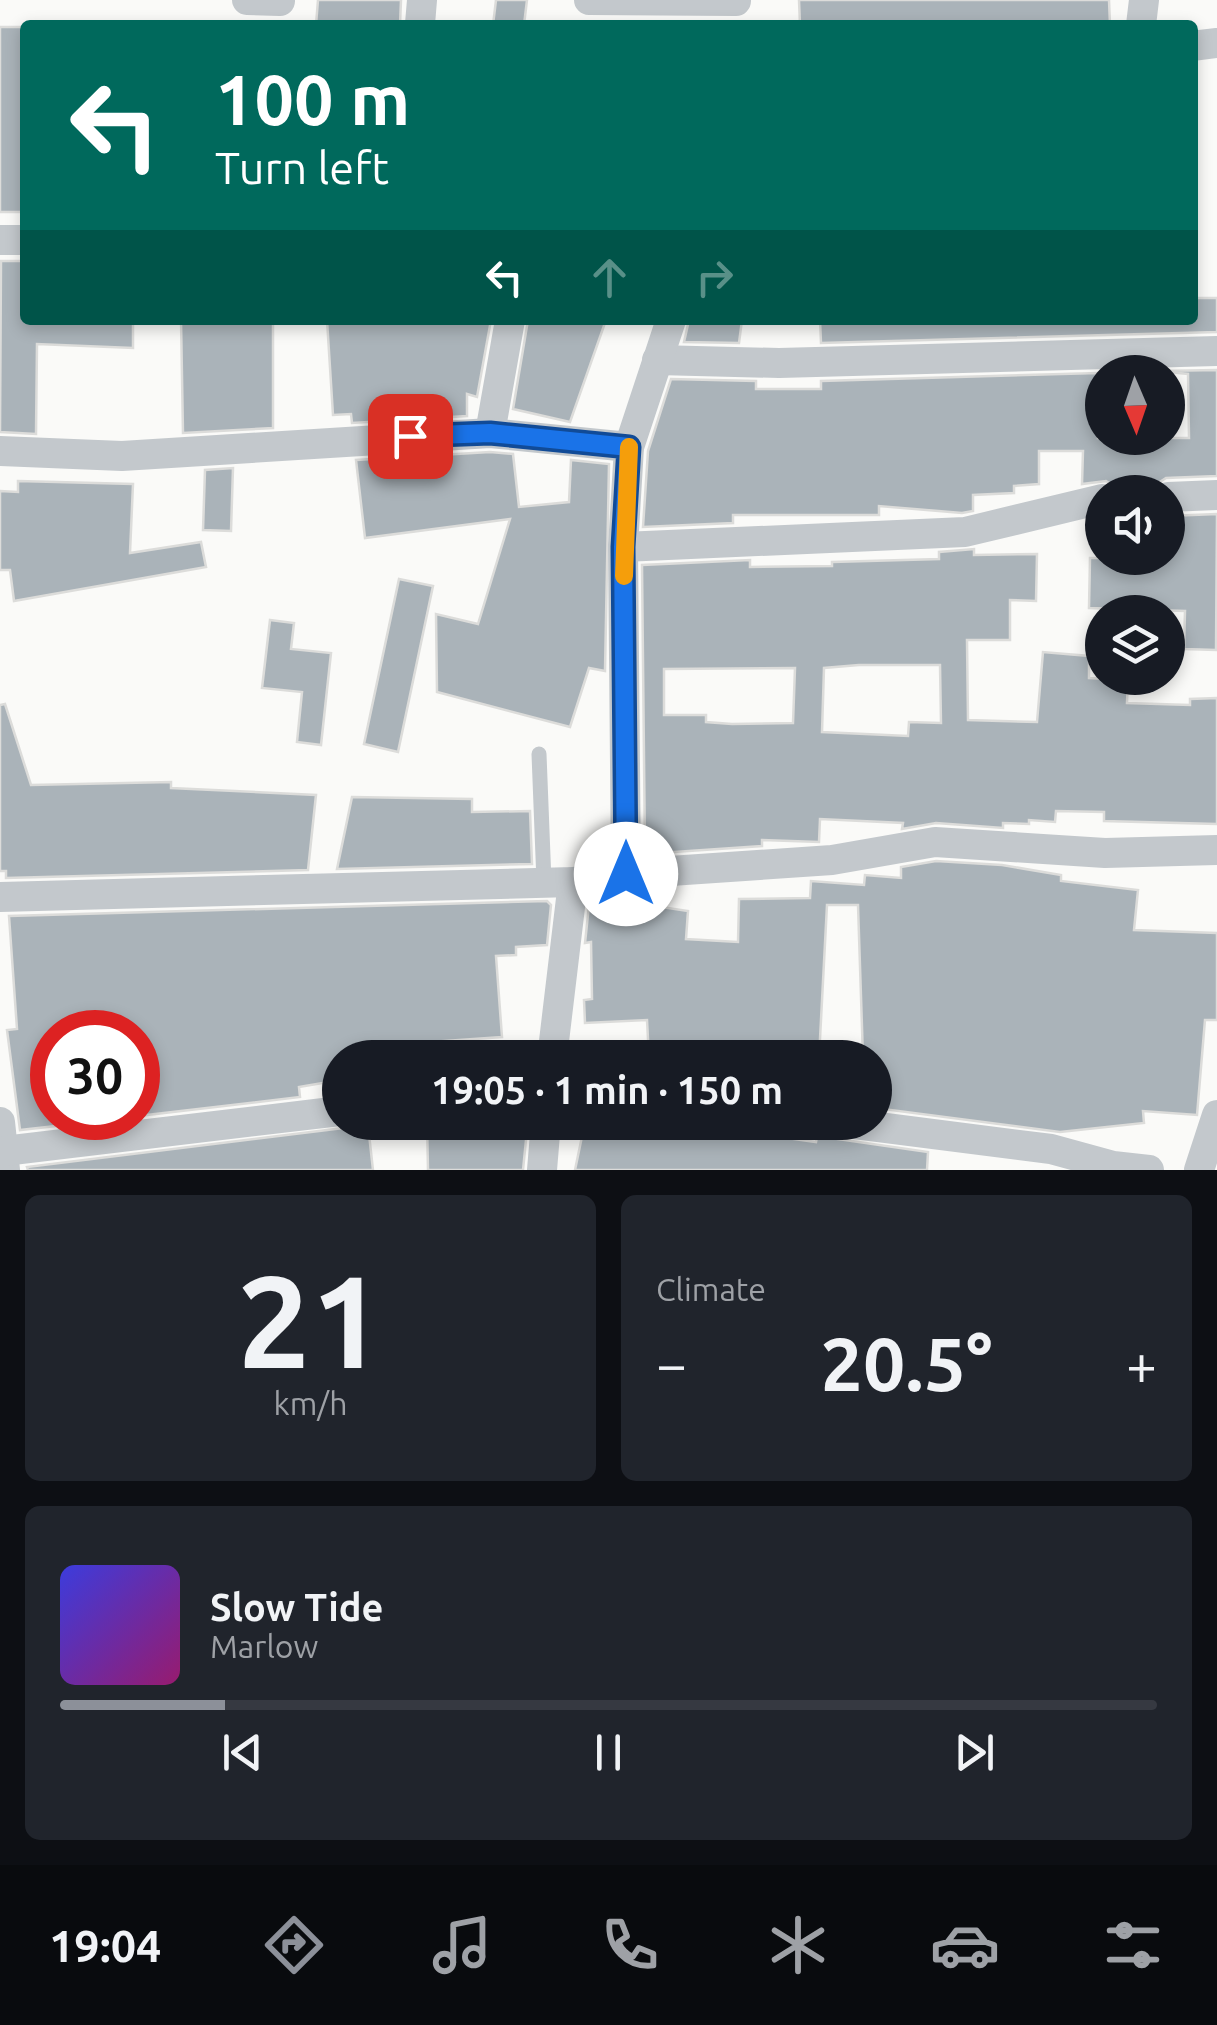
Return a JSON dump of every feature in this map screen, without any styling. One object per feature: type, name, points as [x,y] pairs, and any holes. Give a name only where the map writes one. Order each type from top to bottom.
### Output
[{"type":"street","points":[[247,0],[280,1]]},
{"type":"street","points":[[589,0],[736,0]]},
{"type":"street","points":[[490,433],[509,325]]},
{"type":"street","points":[[626,874],[623,547],[629,447],[669,325]]},
{"type":"street","points":[[658,360],[779,364],[1217,350]]},
{"type":"street","points":[[0,451],[122,456],[490,433],[629,447]]},
{"type":"street","points":[[1185,496],[1217,495]]},
{"type":"street","points":[[623,547],[965,532],[1085,503]]},
{"type":"street","points":[[0,897],[558,882],[832,860],[935,842],[1106,853],[1217,850]]},
{"type":"street","points":[[553,1040],[558,882]]},
{"type":"street","points":[[3,1148],[322,1113]]},
{"type":"street","points":[[1199,1170],[1217,1116]]},
{"type":"street","points":[[892,1129],[1050,1150],[1113,1166],[1149,1170]]},
{"type":"street","points":[[542,1170],[544,1140]]},
{"type":"lane","points":[[539,754],[558,882]]},
{"type":"building","points":[[318,0],[401,0],[400,20],[316,20]]},
{"type":"building","points":[[496,0],[527,0],[525,20],[494,20]]},
{"type":"building","points":[[799,0],[1109,0],[1110,20],[800,20]]},
{"type":"building","points":[[0,27],[20,27],[20,212],[0,212]]},
{"type":"building","points":[[1,261],[20,261],[20,325],[133,325],[133,348],[37,344],[36,434],[0,432]]},
{"type":"building","points":[[1198,298],[1217,298],[1217,332],[821,343],[820,325],[1198,325]]},
{"type":"building","points":[[181,325],[273,325],[273,428],[183,433]]},
{"type":"building","points":[[327,325],[490,325],[477,397],[467,394],[467,416],[352,423],[351,414],[333,415]]},
{"type":"building","points":[[527,325],[604,325],[570,422],[513,409]]},
{"type":"building","points":[[688,325],[741,325],[739,343],[684,342]]},
{"type":"building","points":[[1217,370],[1217,476],[1085,475],[1082,484],[1083,451],[1039,451],[1039,484],[1014,486],[1014,493],[973,495],[973,511],[879,506],[879,515],[733,515],[733,523],[643,527],[648,451],[671,379],[756,381],[756,389],[821,389],[821,381],[1085,373],[1085,455],[1185,455],[1185,438],[1189,438],[1185,371]]},
{"type":"building","points":[[513,454],[519,507],[569,502],[571,460],[609,464],[605,671],[589,668],[570,727],[437,692],[436,614],[478,624],[510,519],[365,538],[356,460]]},
{"type":"building","points":[[233,468],[231,531],[203,530],[205,470]]},
{"type":"building","points":[[18,481],[133,484],[130,553],[201,542],[206,567],[14,601],[10,570],[0,570],[0,491],[18,492]]},
{"type":"building","points":[[1217,514],[1216,650],[1185,649],[1185,595],[1089,595],[1090,575],[1185,575],[1185,515]]},
{"type":"building","points":[[974,549],[974,555],[1037,554],[1036,601],[1010,600],[1010,640],[967,640],[968,720],[1037,722],[1043,652],[1085,656],[1085,695],[1127,695],[1127,703],[1190,705],[1190,699],[1217,698],[1217,824],[1104,821],[1104,812],[1056,811],[1055,822],[1003,823],[1003,828],[936,823],[902,829],[903,823],[820,819],[819,842],[762,840],[762,846],[645,854],[642,565],[750,560],[750,567],[832,566],[832,562],[939,559],[939,552]],"holes":[[[940,665],[941,723],[909,722],[908,736],[822,732],[824,668]],[[795,668],[793,723],[732,724],[706,722],[706,715],[664,715],[664,669]]]},
{"type":"building","points":[[399,579],[433,586],[398,752],[364,744]]},
{"type":"building","points":[[270,620],[294,623],[291,649],[331,653],[321,745],[297,742],[302,692],[262,688]]},
{"type":"building","points":[[5,704],[31,785],[171,782],[171,788],[316,795],[308,870],[6,878],[6,871],[0,871],[0,705]]},
{"type":"building","points":[[352,797],[472,799],[472,812],[530,811],[532,864],[337,869]]},
{"type":"building","points":[[936,861],[1002,865],[1061,875],[1061,881],[1138,890],[1134,930],[1217,933],[1217,1020],[1205,1020],[1197,1115],[1143,1111],[1144,1123],[1060,1132],[892,1110],[892,1040],[862,1040],[858,905],[827,905],[820,1040],[648,1040],[647,1020],[585,1023],[584,1000],[592,999],[591,942],[585,943],[589,905],[642,904],[688,911],[686,939],[738,942],[739,899],[810,898],[811,881],[864,885],[865,875],[901,878],[901,867]]},
{"type":"building","points":[[547,901],[551,905],[547,945],[516,947],[516,955],[496,956],[502,1037],[322,1040],[322,1083],[299,1087],[300,1097],[160,1113],[160,1010],[30,1010],[30,1129],[20,1130],[7,1030],[17,1029],[9,916]]},
{"type":"building","points":[[322,1131],[322,1140],[370,1140],[373,1170],[28,1170],[27,1167]]},
{"type":"building","points":[[427,1140],[526,1140],[523,1170],[428,1170]]},
{"type":"building","points":[[581,1140],[845,1140],[928,1152],[927,1170],[575,1170]]},
{"type":"slow traffic","points":[[624,576],[629,447]]},
{"type":"route","points":[[410,436],[490,433],[629,447],[623,547],[626,874]]}]
